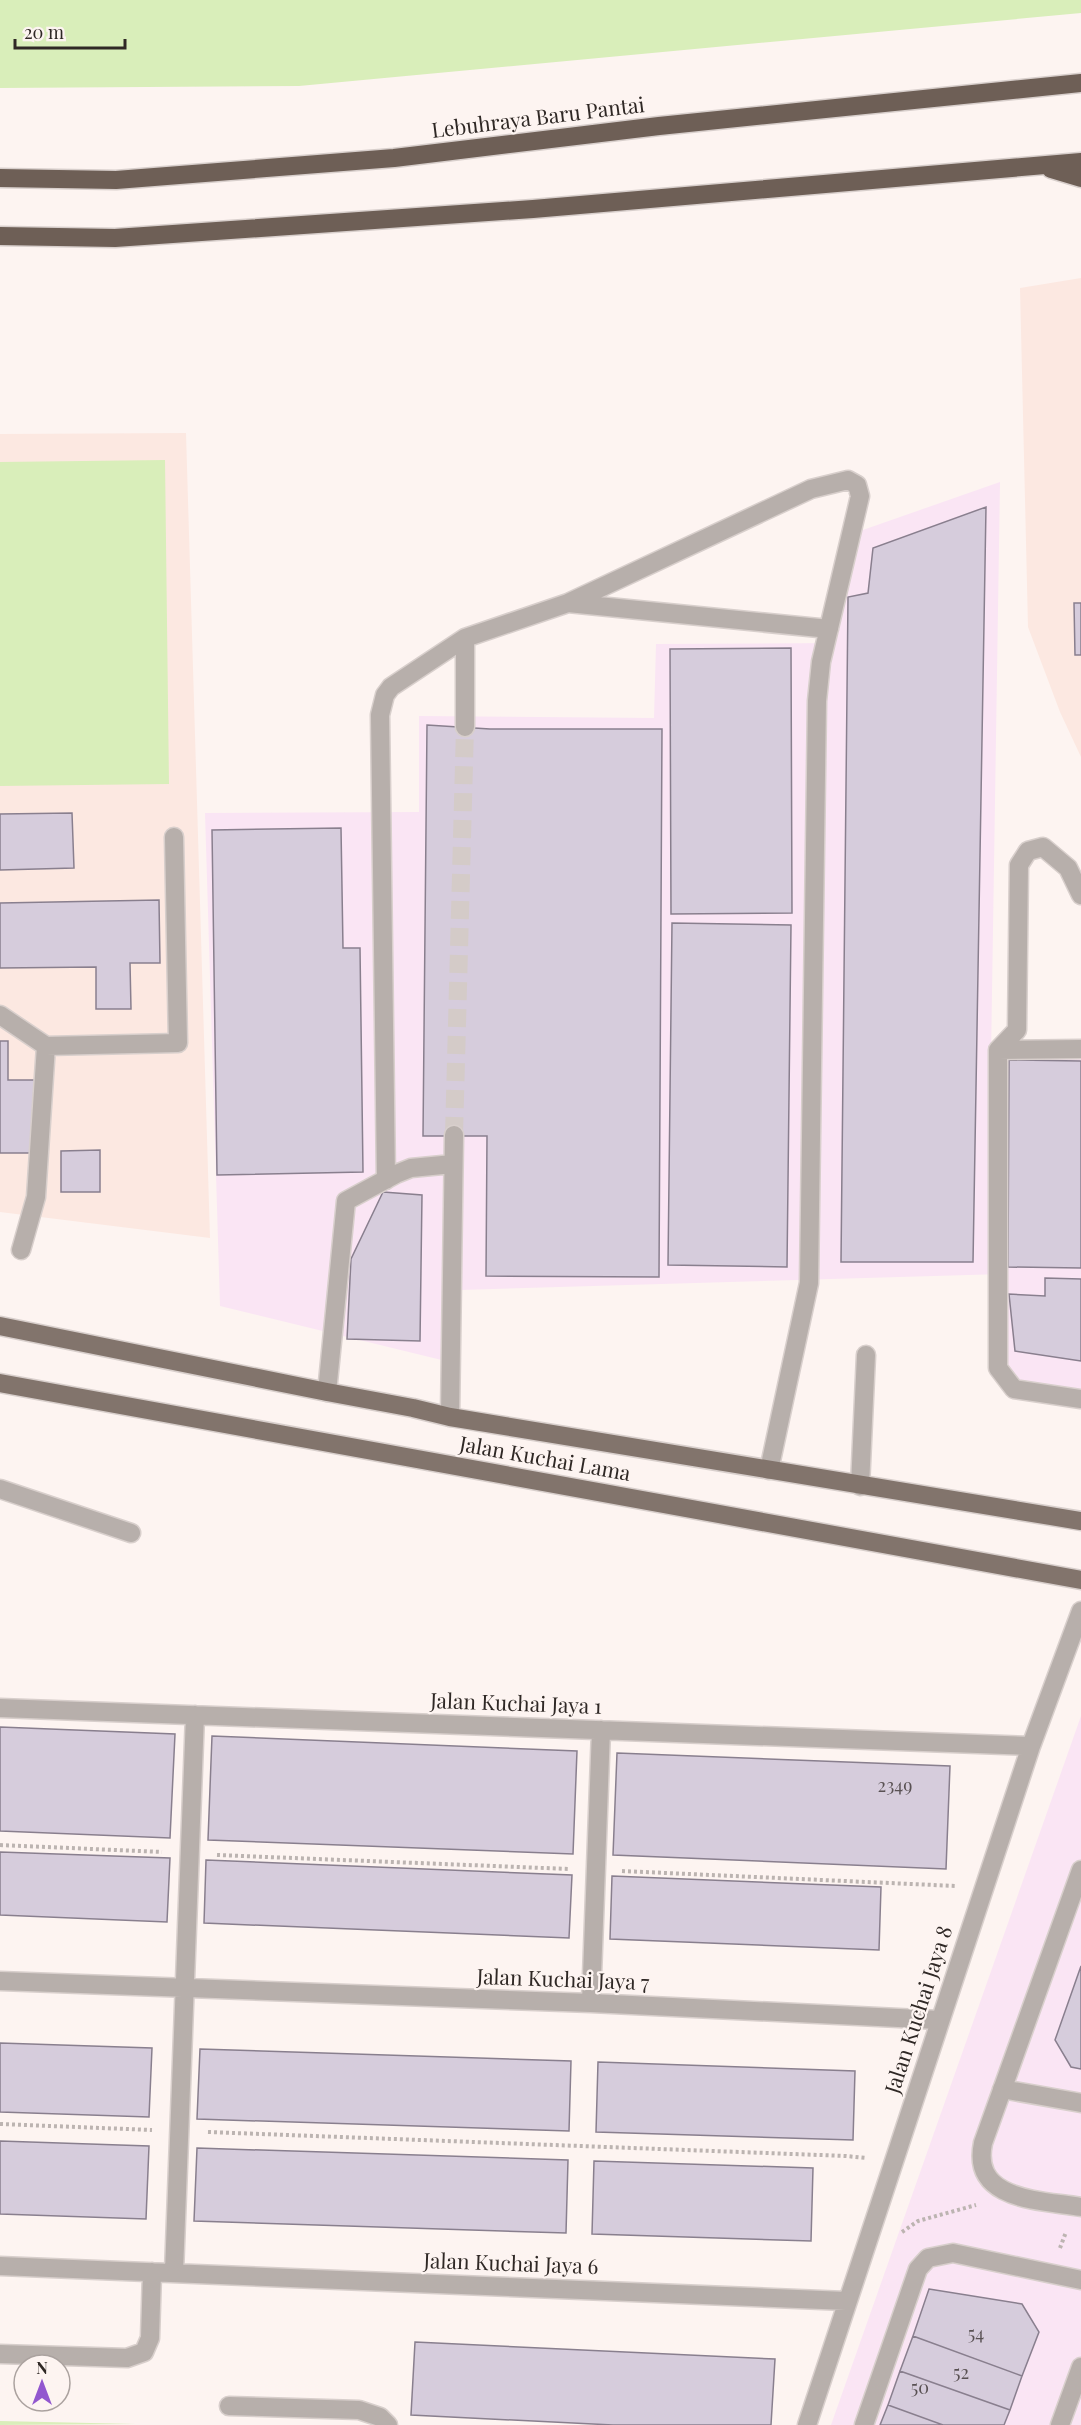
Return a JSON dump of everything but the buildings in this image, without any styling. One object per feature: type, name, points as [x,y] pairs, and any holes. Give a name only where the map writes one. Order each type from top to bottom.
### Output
[{"type":"highway","name":"Lebuhraya Baru Pantai","points":[[0,178],[116,180],[394,158],[671,125],[1081,83]]},
{"type":"highway","points":[[0,236],[115,238],[533,209],[1081,162]]},
{"type":"highway","points":[[1041,166],[1081,177]]},
{"type":"main road","name":"Jalan Kuchai Lama","points":[[0,1326],[327,1392],[413,1407],[450,1417],[1081,1521]]},
{"type":"main road","name":"Jalan Kuchai Lama","points":[[0,1383],[1081,1580]]},
{"type":"street","points":[[386,1180],[381,705],[391,687],[465,638],[568,603],[811,489],[848,480],[857,485],[860,496],[821,662],[817,701],[808,1283],[769,1470]]},
{"type":"street","points":[[568,603],[829,629]]},
{"type":"street","points":[[465,638],[465,727]]},
{"type":"street","points":[[0,1015],[46,1046],[178,1043],[174,837]]},
{"type":"street","points":[[1081,895],[1068,868],[1043,847],[1028,851],[1019,865],[1017,1030],[998,1050],[998,1368],[1014,1389],[1081,1399]]},
{"type":"street","points":[[21,1250],[36,1197],[46,1046]]},
{"type":"street","points":[[998,1050],[1081,1049]]},
{"type":"street","points":[[450,1417],[454,1135]]},
{"type":"street","points":[[327,1392],[346,1201],[411,1168],[453,1164]]},
{"type":"street","points":[[860,1486],[866,1355]]},
{"type":"street","points":[[0,1489],[132,1533]]},
{"type":"street","name":"Jalan Kuchai Jaya 8","points":[[807,2425],[846,2301],[1031,1746],[1081,1611]]},
{"type":"street","name":"Jalan Kuchai Jaya 1","points":[[0,1708],[1031,1746]]},
{"type":"street","points":[[174,2272],[195,1715]]},
{"type":"street","points":[[591,2003],[601,1730]]},
{"type":"street","points":[[1081,1870],[1074,1915],[1002,2089],[980,2158],[984,2172],[992,2185],[1012,2195],[1081,2207]]},
{"type":"street","name":"Jalan Kuchai Jaya 7","points":[[0,1981],[591,2003],[939,2020]]},
{"type":"street","points":[[1002,2089],[1081,2103]]},
{"type":"street","points":[[864,2425],[918,2269],[928,2258],[953,2253],[1081,2280]]},
{"type":"street","name":"Jalan Kuchai Jaya 6","points":[[0,2266],[846,2301]]},
{"type":"street","points":[[0,2354],[127,2358],[144,2352],[150,2338],[152,2272]]},
{"type":"street","points":[[1060,2425],[1081,2367]]},
{"type":"street","points":[[229,2406],[359,2410],[380,2417],[388,2425]]},
{"type":"path","points":[[0,1845],[984,1887]]},
{"type":"path","points":[[0,2124],[846,2156],[892,2162]]},
{"type":"path","points":[[918,2221],[1012,2195]]},
{"type":"path","points":[[1058,2252],[1065,2234]]},
{"type":"shaded area","points":[[1081,278],[1081,757],[1060,712],[1028,627],[1020,288]]},
{"type":"shaded area","points":[[186,433],[210,1238],[0,1212],[0,434]]},
{"type":"shaded area","points":[[1000,482],[991,1057],[1081,1056],[1081,1390],[1018,1383],[1004,1364],[1003,1274],[460,1290],[458,1364],[220,1306],[205,813],[419,812],[419,716],[654,718],[656,644],[835,643],[860,531]]},
{"type":"shaded area","points":[[1081,1716],[1081,2425],[831,2425]]},
{"type":"green space","points":[[0,0],[1081,0],[1081,13],[299,86],[0,88]]},
{"type":"green space","points":[[165,460],[169,784],[0,786],[0,462]]},
{"type":"green space","points":[[0,2421],[136,2424],[0,2425]]},
{"type":"tunnel","points":[[454,1135],[465,727]]}]
